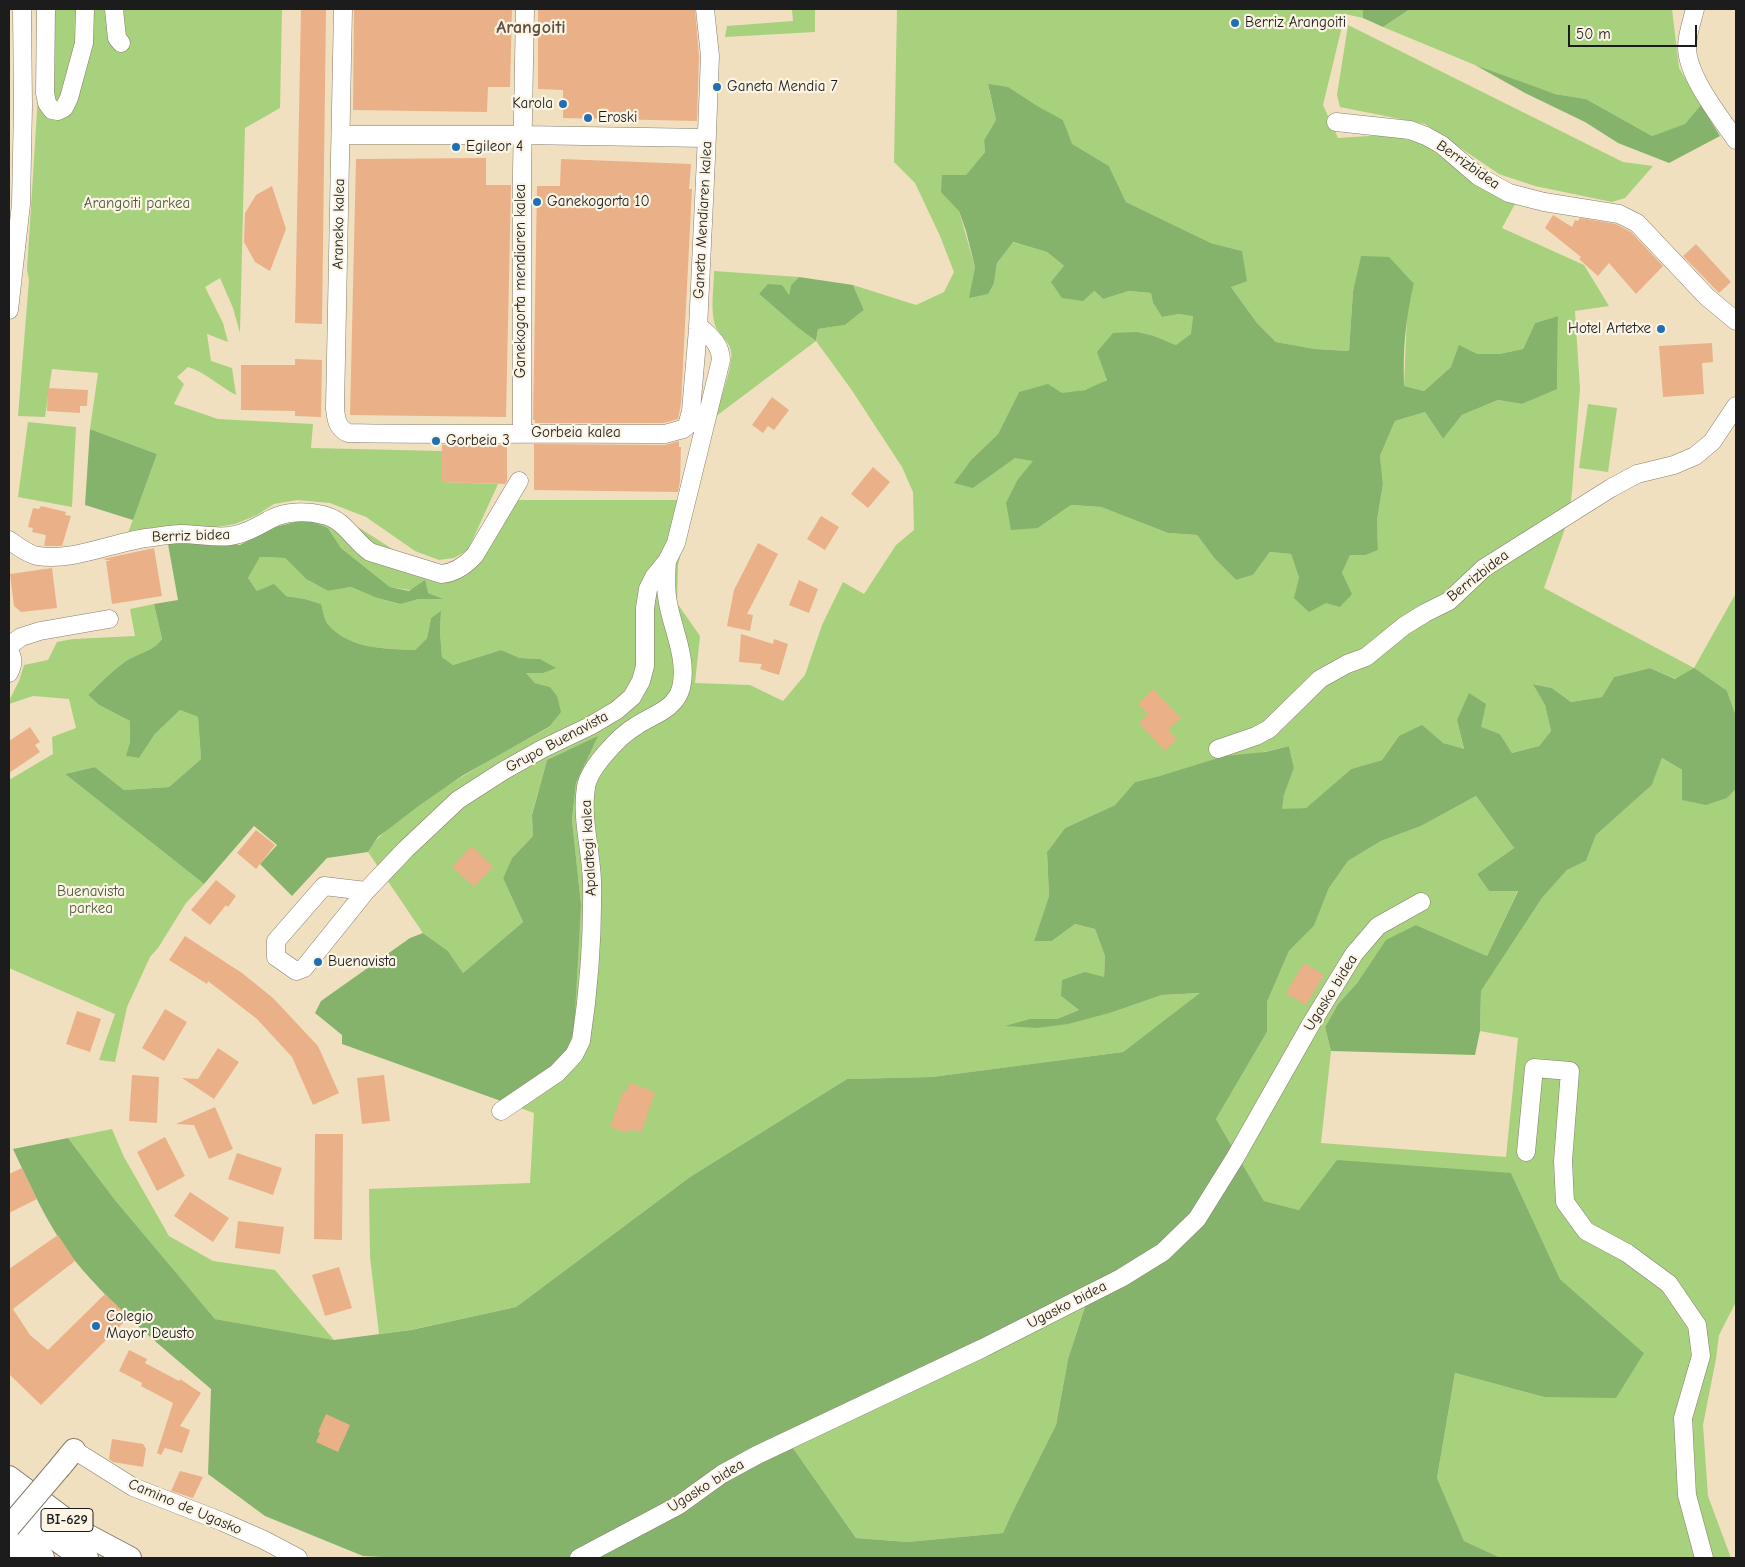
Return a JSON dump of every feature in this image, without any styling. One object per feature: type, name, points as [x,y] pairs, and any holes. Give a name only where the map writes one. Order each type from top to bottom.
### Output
[{"type":"highway","points":[[9,1503],[85,1558]]},
{"type":"highway","name":"BI-629","points":[[9,1528],[41,1558]]},
{"type":"main road","points":[[9,1528],[74,1450]]},
{"type":"main road","name":"BI-629","points":[[9,1477],[85,1534],[130,1558]]},
{"type":"main road","points":[[9,1544],[16,1558]]},
{"type":"street","points":[[9,310],[21,204],[22,9]]},
{"type":"street","points":[[46,9],[45,93],[47,103],[52,110],[58,111],[64,108],[69,98],[84,42],[85,9]]},
{"type":"street","points":[[114,9],[117,38],[122,43]]},
{"type":"street","name":"Araneko kalea","points":[[343,9],[335,408],[337,423],[342,430],[348,433]]},
{"type":"street","name":"Ganekogorta mendiaren kalea","points":[[522,433],[522,135],[525,9]]},
{"type":"street","name":"Ganeta Mendiaren kalea","points":[[683,429],[687,426],[691,411],[698,325],[710,56],[705,9]]},
{"type":"street","points":[[1695,9],[1687,48],[1690,66],[1711,104],[1736,140]]},
{"type":"street","name":"Berrizbidea","points":[[1336,122],[1410,130],[1442,145],[1478,176],[1509,193],[1544,202],[1619,214],[1637,223],[1706,297],[1736,321]]},
{"type":"street","points":[[340,135],[707,138]]},
{"type":"street","name":"Grupo Buenavista","points":[[366,891],[324,886],[276,941],[276,957],[296,971],[304,968],[366,891],[406,849],[458,800],[542,749],[590,726],[617,710],[632,697],[641,681],[645,666],[645,608],[648,589],[654,577],[667,561],[676,543],[721,360],[718,344],[698,325]]},
{"type":"street","name":"Berrizbidea","points":[[1218,749],[1256,736],[1269,729],[1320,679],[1347,664],[1366,657],[1404,626],[1425,612],[1449,601],[1484,568],[1595,498],[1637,474],[1674,465],[1695,456],[1712,442],[1736,406]]},
{"type":"street","name":"Gorbeia kalea","points":[[348,433],[665,434],[683,429]]},
{"type":"street","name":"Berriz bidea","points":[[9,540],[37,556],[56,557],[148,537],[181,534],[229,536],[259,527],[273,518],[292,512],[302,512],[334,517],[370,552],[441,574],[452,573],[468,563],[475,555],[519,481]]},
{"type":"street","name":"Apalategi kalea","points":[[501,1111],[557,1073],[574,1055],[581,1040],[592,923],[592,879],[585,801],[586,784],[608,750],[634,726],[674,703],[681,688],[680,651],[666,587],[667,561]]},
{"type":"street","points":[[9,646],[21,637],[40,631],[109,619]]},
{"type":"street","points":[[9,652],[12,656],[12,666],[9,673]]},
{"type":"street","name":"Ugasko bidea","points":[[579,1558],[679,1505],[722,1474],[757,1455],[984,1348],[1121,1278],[1163,1252],[1197,1219],[1235,1158],[1311,1024],[1354,954],[1378,926],[1421,902]]},
{"type":"street","points":[[1526,1152],[1534,1068],[1570,1071],[1563,1161],[1565,1202],[1586,1231],[1627,1254],[1669,1284],[1697,1325],[1701,1356],[1683,1418],[1687,1495],[1704,1558]]},
{"type":"street","name":"Camino de Ugasko","points":[[74,1450],[133,1487],[239,1530],[298,1558]]},
{"type":"green space","name":"Arangoiti parkea","points":[[40,9],[282,9],[280,108],[245,128],[240,333],[233,308],[220,278],[205,287],[223,323],[228,342],[207,334],[211,361],[232,368],[236,395],[200,372],[188,367],[177,377],[184,384],[174,404],[218,419],[313,424],[311,448],[442,451],[442,482],[498,484],[468,550],[454,558],[439,560],[415,551],[366,517],[330,503],[297,500],[274,504],[257,515],[235,524],[210,528],[128,533],[157,454],[90,429],[98,373],[52,369],[45,417],[18,416],[29,280],[27,270],[38,96]]},
{"type":"green space","points":[[792,9],[815,9],[815,32],[725,37],[727,26],[793,21]]},
{"type":"green space","points":[[897,9],[1363,9],[1363,18],[1345,14],[1323,105],[1338,138],[1385,135],[1423,143],[1452,165],[1523,189],[1502,228],[1584,265],[1609,306],[1575,311],[1580,389],[1572,491],[1569,517],[1544,588],[1694,668],[1736,593],[1736,716],[1727,691],[1676,679],[1650,668],[1614,677],[1602,697],[1571,702],[1552,688],[1534,684],[1545,705],[1551,731],[1539,746],[1512,753],[1500,734],[1457,720],[1464,750],[1443,743],[1399,736],[1382,760],[1351,769],[1306,808],[1281,810],[1284,795],[1294,768],[1289,746],[1135,782],[1115,805],[1065,828],[1047,852],[1049,896],[1034,941],[1052,941],[1075,924],[1095,929],[1105,956],[1104,977],[1061,996],[1079,1010],[1057,1019],[1030,1019],[1038,1028],[1113,1012],[1162,995],[1201,993],[1123,1052],[932,1077],[847,1079],[690,1177],[516,1307],[410,1330],[379,1334],[370,1257],[369,1189],[530,1183],[534,1113],[501,1101],[581,904],[572,820],[576,783],[597,737],[547,760],[532,814],[533,836],[512,858],[503,878],[523,922],[463,973],[448,951],[423,933],[368,852],[387,830],[443,789],[550,727],[550,687],[535,683],[525,672],[543,673],[540,659],[520,658],[501,650],[453,665],[442,657],[441,612],[431,618],[427,638],[415,650],[380,648],[356,643],[335,632],[327,623],[321,604],[305,599],[257,591],[248,578],[260,557],[285,558],[306,579],[328,591],[351,587],[377,598],[399,604],[419,599],[441,599],[428,593],[390,587],[341,548],[328,528],[307,519],[338,521],[361,529],[436,577],[455,579],[514,500],[694,500],[678,565],[677,603],[700,636],[695,683],[750,685],[783,701],[805,675],[822,625],[843,582],[864,594],[896,545],[914,530],[913,492],[902,467],[851,389],[816,341],[818,329],[845,325],[864,310],[853,285],[916,305],[944,292],[954,272],[940,236],[915,183],[894,162]],"holes":[[[988,85],[1063,120],[1071,144],[1109,166],[1126,202],[1211,243],[1242,251],[1231,287],[1257,323],[1276,342],[1315,349],[1349,351],[1353,291],[1361,257],[1414,284],[1407,313],[1404,386],[1424,391],[1451,367],[1477,354],[1499,354],[1523,349],[1535,323],[1558,316],[1557,388],[1522,404],[1498,400],[1462,415],[1443,439],[1425,412],[1395,421],[1380,456],[1383,484],[1377,520],[1378,550],[1366,555],[1350,555],[1342,573],[1299,578],[1291,554],[1270,552],[1253,575],[1236,580],[1215,559],[1197,535],[1168,533],[1101,507],[1071,505],[1038,528],[1018,479],[1034,461],[1015,457],[973,488],[972,459],[998,434],[1019,392],[1060,394],[1084,390],[1113,375],[1154,336],[1176,345],[1192,335],[1193,315],[1179,314],[1162,317],[1153,303],[1151,293],[1129,291],[1103,299],[1047,252],[1012,242],[997,263],[994,283],[970,297],[975,267],[959,211],[966,175],[985,152],[984,140],[996,120]]]},
{"type":"green space","points":[[1363,9],[1410,9],[1383,27],[1363,18]]},
{"type":"green space","points":[[1410,9],[1672,9],[1679,68],[1701,105],[1686,124],[1652,136],[1586,99],[1555,94],[1524,84],[1383,27]]},
{"type":"green space","points":[[1348,25],[1623,162],[1653,166],[1625,198],[1612,202],[1535,186],[1499,174],[1425,124],[1340,107],[1337,95]]},
{"type":"green space","points":[[1475,65],[1555,94],[1586,99],[1652,136],[1685,124],[1701,105],[1720,136],[1669,163],[1618,143],[1585,122],[1525,93]]},
{"type":"green space","points":[[988,84],[1008,87],[1063,120],[1072,144],[1109,166],[1126,202],[1211,243],[1242,251],[1247,281],[1231,287],[1257,323],[1276,342],[1315,349],[1349,351],[1353,291],[1361,256],[1389,257],[1414,284],[1405,335],[1404,386],[1424,391],[1451,367],[1459,345],[1477,354],[1499,354],[1523,349],[1535,323],[1558,316],[1557,389],[1522,404],[1498,400],[1462,415],[1443,439],[1425,412],[1395,421],[1380,456],[1383,484],[1377,520],[1378,550],[1366,555],[1350,555],[1342,573],[1352,594],[1340,607],[1326,603],[1309,612],[1294,598],[1299,578],[1291,554],[1270,552],[1253,575],[1236,580],[1215,559],[1197,535],[1168,533],[1101,507],[1071,505],[1038,528],[1011,530],[1006,503],[1018,479],[1033,461],[1015,458],[973,488],[954,483],[972,459],[998,434],[1019,392],[1048,384],[1062,393],[1085,390],[1107,380],[1097,352],[1113,333],[1137,332],[1154,336],[1176,345],[1191,334],[1193,316],[1179,314],[1162,317],[1153,303],[1151,293],[1129,291],[1103,299],[1094,291],[1083,301],[1062,298],[1051,282],[1064,266],[1047,252],[1013,242],[997,263],[994,283],[988,294],[969,298],[975,267],[959,211],[941,192],[942,175],[966,175],[985,152],[984,140],[996,120]]},
{"type":"green space","points":[[714,271],[799,277],[791,285],[789,296],[759,294],[816,341],[715,417],[728,374],[731,351],[726,340],[715,325],[712,305]]},
{"type":"green space","points":[[799,277],[853,285],[864,310],[845,325],[818,329],[816,341],[759,294],[768,284],[782,285],[789,295],[791,285]]},
{"type":"green space","points":[[1588,404],[1617,408],[1608,472],[1579,468]]},
{"type":"green space","points":[[28,422],[76,427],[72,507],[18,497]]},
{"type":"green space","points":[[90,429],[157,454],[133,520],[85,505]]},
{"type":"green space","points":[[307,519],[328,528],[341,548],[390,587],[409,591],[425,580],[428,593],[443,599],[419,599],[400,604],[377,598],[351,587],[328,591],[306,579],[285,558],[260,557],[248,578],[257,591],[274,584],[286,596],[321,604],[327,623],[335,632],[356,643],[380,648],[415,650],[427,638],[431,618],[441,611],[442,657],[453,665],[501,650],[520,658],[540,659],[556,668],[543,673],[526,673],[535,683],[550,687],[557,696],[561,712],[549,727],[462,776],[420,805],[378,837],[368,852],[327,858],[292,896],[260,864],[277,845],[254,826],[204,884],[65,774],[95,767],[124,790],[169,787],[201,759],[198,717],[180,710],[155,734],[139,758],[126,756],[130,742],[130,721],[99,705],[88,695],[121,665],[155,646],[162,639],[154,604],[178,600],[168,544],[223,542],[240,545],[271,528]]},
{"type":"green space","name":"Buenavista parkea","points":[[154,604],[162,639],[155,646],[121,665],[88,695],[99,705],[130,721],[130,742],[127,756],[139,758],[155,734],[180,710],[198,717],[201,759],[169,787],[124,790],[95,767],[65,774],[204,884],[186,903],[158,948],[150,957],[127,1007],[115,1062],[99,1060],[115,1014],[9,968],[9,780],[53,754],[52,737],[76,728],[69,699],[33,696],[9,704],[9,701],[19,681],[24,665],[48,660],[57,642],[73,639],[135,636],[130,609]]},
{"type":"green space","points":[[1650,668],[1675,679],[1694,668],[1727,691],[1736,716],[1736,789],[1727,798],[1706,805],[1682,800],[1682,770],[1662,758],[1652,785],[1596,835],[1586,861],[1567,870],[1542,898],[1481,991],[1480,1031],[1475,1055],[1331,1051],[1325,1027],[1338,1004],[1358,982],[1386,940],[1416,925],[1487,956],[1518,891],[1489,891],[1477,874],[1514,848],[1476,796],[1421,826],[1381,841],[1348,861],[1329,888],[1314,926],[1289,951],[1267,1002],[1267,1032],[1216,1119],[1264,1201],[1299,1210],[1337,1160],[1511,1173],[1560,1279],[1644,1353],[1616,1398],[1544,1397],[1455,1373],[1437,1478],[1464,1541],[1501,1558],[401,1558],[363,1556],[265,1516],[208,1474],[211,1389],[124,1313],[76,1262],[49,1222],[13,1149],[68,1138],[115,1200],[215,1319],[334,1340],[411,1330],[516,1307],[690,1177],[847,1079],[932,1077],[1123,1052],[1200,993],[1162,995],[1113,1012],[1068,1024],[1038,1028],[1005,1026],[1030,1019],[1057,1019],[1079,1010],[1061,996],[1062,980],[1085,972],[1104,977],[1105,956],[1095,929],[1075,924],[1052,941],[1034,941],[1049,896],[1047,852],[1065,828],[1115,805],[1135,782],[1225,756],[1265,752],[1289,746],[1294,768],[1284,795],[1282,809],[1306,808],[1351,769],[1382,760],[1399,736],[1422,725],[1443,743],[1464,749],[1457,720],[1469,693],[1486,704],[1481,727],[1500,734],[1512,753],[1539,746],[1551,731],[1545,705],[1533,684],[1552,688],[1571,702],[1602,697],[1614,677]],"holes":[[[1089,1294],[1068,1359],[1056,1425],[1003,1533],[907,1542],[856,1538],[786,1438]]]},
{"type":"green space","points":[[598,736],[576,783],[572,820],[581,904],[574,1031],[567,1049],[549,1069],[501,1101],[342,1044],[342,1035],[315,1013],[321,1001],[410,938],[423,933],[448,951],[463,973],[523,922],[503,878],[512,858],[533,836],[532,815],[547,760]]},
{"type":"green space","points":[[1662,758],[1727,798],[1736,789],[1736,1302],[1719,1335],[1703,1425],[1708,1496],[1731,1558],[1501,1558],[1464,1541],[1437,1478],[1455,1373],[1544,1397],[1644,1353],[1560,1279],[1511,1173],[1299,1210],[1264,1201],[1216,1119],[1267,1032],[1267,1002],[1289,951],[1314,926],[1329,888],[1348,861],[1381,841],[1421,826],[1476,796],[1514,848],[1477,874],[1489,891],[1518,890],[1487,956],[1416,925],[1338,1004],[1325,1027],[1331,1051],[1321,1143],[1506,1157],[1518,1038],[1480,1031],[1481,991],[1542,898],[1567,870],[1586,861],[1596,835],[1652,785]]},
{"type":"green space","points":[[112,1129],[124,1157],[169,1236],[213,1261],[275,1270],[334,1340],[215,1319],[115,1200],[68,1138]]},
{"type":"green space","points":[[1089,1293],[1068,1359],[1056,1425],[1003,1533],[907,1542],[856,1538],[786,1438]]},
{"type":"building","points":[[301,9],[326,9],[322,324],[295,323]]},
{"type":"building","points":[[354,9],[512,9],[510,87],[488,87],[487,112],[353,110]]},
{"type":"building","points":[[538,9],[695,9],[699,56],[697,121],[563,118],[563,90],[538,89]]},
{"type":"building","points":[[486,158],[486,185],[511,185],[506,417],[350,415],[356,159]]},
{"type":"building","points":[[561,159],[691,164],[689,189],[692,189],[681,404],[678,419],[664,423],[535,423],[535,420],[533,420],[537,186],[560,186]]},
{"type":"building","points":[[272,186],[286,229],[270,271],[255,262],[244,242],[245,213],[256,195]]},
{"type":"building","points":[[1553,215],[1572,227],[1575,220],[1578,221],[1580,218],[1616,224],[1631,232],[1663,266],[1636,294],[1609,263],[1598,276],[1579,259],[1581,257],[1545,228]]},
{"type":"building","points":[[1696,244],[1731,282],[1719,293],[1683,256]]},
{"type":"building","name":"Hotel Artetxe","points":[[1712,343],[1713,362],[1702,363],[1704,394],[1663,397],[1659,346]]},
{"type":"building","points":[[295,359],[322,360],[321,417],[295,416],[295,411],[241,410],[241,365],[295,365]]},
{"type":"building","points":[[48,388],[88,390],[87,406],[80,406],[80,413],[47,411]]},
{"type":"building","points":[[772,397],[789,410],[774,430],[768,426],[763,433],[752,425]]},
{"type":"building","points":[[679,441],[679,447],[681,447],[678,492],[534,490],[534,444],[665,445]]},
{"type":"building","points":[[442,445],[507,445],[507,481],[505,484],[441,482]]},
{"type":"building","points":[[873,467],[890,482],[868,508],[851,494]]},
{"type":"building","points":[[41,506],[66,512],[65,515],[71,516],[62,546],[44,546],[46,535],[32,532],[33,528],[28,527],[33,508],[39,509]]},
{"type":"building","points":[[821,516],[839,527],[825,550],[807,539]]},
{"type":"building","points":[[758,543],[778,554],[747,614],[753,615],[750,631],[727,626],[734,590]]},
{"type":"building","points":[[154,548],[162,596],[112,604],[106,561],[111,561],[103,559]]},
{"type":"building","points":[[52,568],[57,608],[21,612],[14,606],[10,574]]},
{"type":"building","points":[[799,580],[818,589],[809,613],[789,605]]},
{"type":"building","points":[[741,634],[773,644],[774,639],[788,644],[779,675],[760,669],[762,664],[739,662]]},
{"type":"building","points":[[1153,689],[1181,718],[1168,730],[1177,739],[1165,751],[1139,723],[1148,714],[1138,704]]},
{"type":"building","points":[[30,727],[40,742],[35,745],[40,752],[9,773],[9,741]]},
{"type":"building","points":[[256,830],[275,845],[256,869],[237,853]]},
{"type":"building","points":[[472,846],[493,867],[474,887],[452,867]]},
{"type":"building","points":[[216,880],[236,896],[210,925],[191,910]]},
{"type":"building","points":[[185,936],[242,973],[273,998],[318,1046],[339,1093],[313,1105],[292,1057],[257,1019],[208,981],[207,984],[169,960]]},
{"type":"building","points":[[1304,963],[1324,975],[1306,1005],[1286,993]]},
{"type":"building","points":[[165,1009],[187,1022],[164,1061],[142,1048]]},
{"type":"building","points":[[77,1011],[101,1019],[90,1052],[66,1044]]},
{"type":"building","points":[[218,1048],[239,1062],[214,1099],[182,1078],[198,1079]]},
{"type":"building","points":[[132,1075],[159,1077],[157,1123],[129,1121]]},
{"type":"building","points":[[384,1075],[390,1121],[362,1124],[357,1078]]},
{"type":"building","points":[[630,1083],[655,1092],[641,1133],[630,1129],[628,1133],[610,1127],[623,1091],[626,1092]]},
{"type":"building","points":[[215,1107],[233,1149],[209,1159],[194,1125],[176,1124]]},
{"type":"building","points":[[315,1134],[343,1134],[342,1240],[314,1239]]},
{"type":"building","points":[[165,1137],[185,1176],[157,1191],[137,1152]]},
{"type":"building","points":[[237,1153],[282,1168],[273,1195],[228,1179]]},
{"type":"building","points":[[22,1168],[37,1199],[9,1213],[9,1174]]},
{"type":"building","points":[[190,1192],[229,1218],[213,1242],[174,1216]]},
{"type":"building","points":[[238,1221],[284,1227],[280,1254],[235,1248]]},
{"type":"building","name":"Colegio Mayor Deusto","points":[[58,1235],[75,1261],[13,1309],[30,1335],[48,1350],[105,1294],[129,1317],[41,1405],[9,1374],[9,1269]]},
{"type":"building","points":[[339,1267],[352,1308],[325,1316],[312,1275]]},
{"type":"building","points":[[129,1350],[147,1359],[145,1363],[179,1381],[180,1379],[201,1393],[180,1426],[190,1430],[182,1453],[165,1448],[161,1455],[157,1453],[173,1403],[141,1386],[142,1383],[119,1371]]},
{"type":"building","points":[[326,1414],[350,1425],[338,1452],[316,1442]]},
{"type":"building","points":[[112,1439],[143,1444],[146,1449],[143,1467],[113,1462],[109,1459]]},
{"type":"building","points":[[180,1471],[203,1477],[193,1498],[171,1491]]},
{"type":"place","name":"Berriz Arangoiti","points":[[1235,23]]},
{"type":"place","name":"Ganeta Mendia 7","points":[[717,87]]},
{"type":"place","name":"Karola","points":[[563,104]]},
{"type":"place","name":"Eroski","points":[[588,118]]},
{"type":"place","name":"Egileor 4","points":[[456,147]]},
{"type":"place","name":"Ganekogorta 10","points":[[537,202]]},
{"type":"place","name":"Hotel Artetxe","points":[[1661,329]]},
{"type":"place","name":"Gorbeia 3","points":[[436,441]]},
{"type":"place","name":"Buenavista","points":[[318,962]]},
{"type":"place","name":"Colegio Mayor Deusto","points":[[96,1326]]},
{"type":"district","name":"Arangoiti","points":[[531,28]]}]
